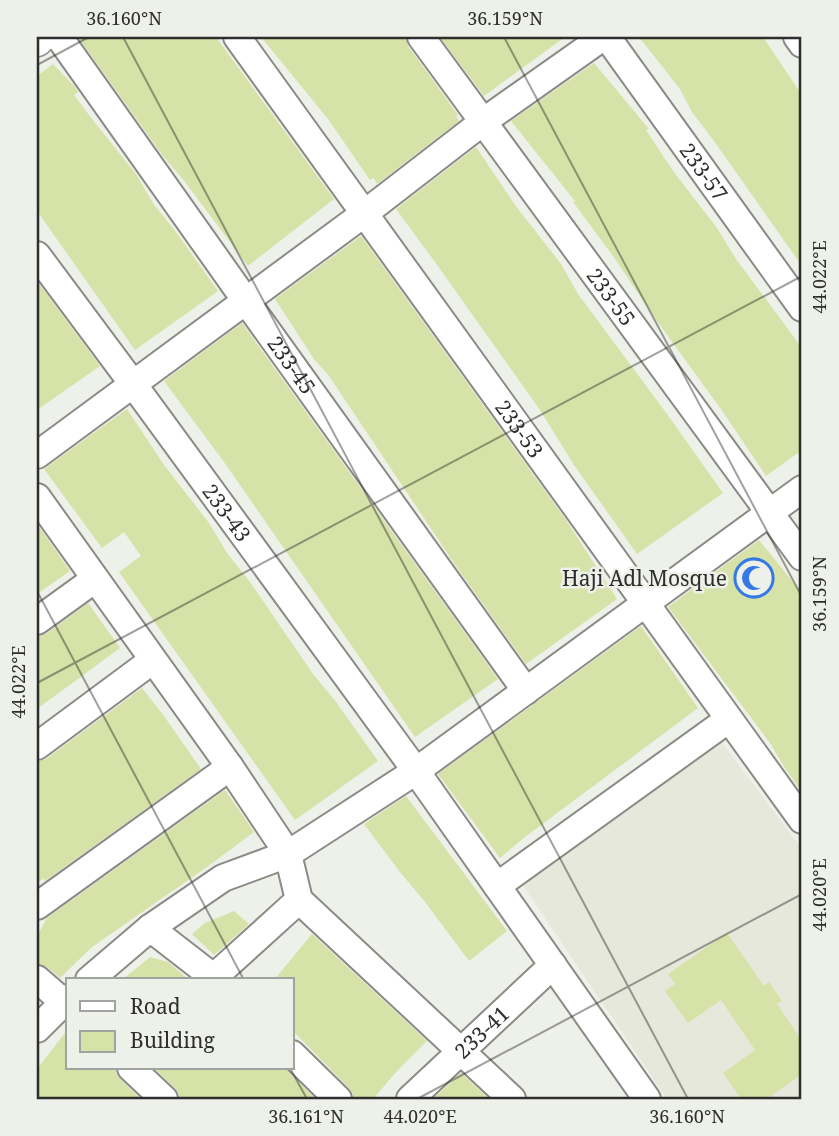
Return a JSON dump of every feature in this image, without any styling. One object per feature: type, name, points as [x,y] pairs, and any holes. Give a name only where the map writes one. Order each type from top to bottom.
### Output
[{"type":"street","name":"233-45","points":[[59,37],[526,691]]},
{"type":"street","name":"233-53","points":[[237,37],[802,820]]},
{"type":"street","name":"233-55","points":[[421,37],[802,556]]},
{"type":"street","points":[[37,455],[365,213],[484,121],[605,37]]},
{"type":"street","name":"233-57","points":[[605,37],[802,308]]},
{"type":"street","points":[[797,37],[802,44]]},
{"type":"street","name":"233-43","points":[[37,254],[416,771],[553,965],[633,1093]]},
{"type":"street","points":[[91,978],[150,928],[223,878],[288,854],[416,771],[802,489]]},
{"type":"street","points":[[37,497],[230,767],[288,854],[299,900],[512,1099]]},
{"type":"street","points":[[37,621],[95,579]]},
{"type":"street","points":[[37,746],[153,660]]},
{"type":"street","points":[[497,886],[729,719]]},
{"type":"street","points":[[37,906],[230,767]]},
{"type":"street","points":[[216,978],[299,900]]},
{"type":"street","points":[[150,928],[214,978]]},
{"type":"street","name":"233-41","points":[[410,1099],[553,965]]},
{"type":"street","points":[[37,979],[66,1001]]},
{"type":"street","points":[[37,1029],[66,1003]]},
{"type":"street","points":[[294,1057],[338,1099]]},
{"type":"street","points":[[133,1070],[164,1099]]},
{"type":"shaded area","points":[[719,739],[802,849],[802,1099],[667,1099],[520,881]]},
{"type":"building","points":[[78,37],[216,37],[334,199],[248,266],[163,156]]},
{"type":"building","points":[[261,37],[406,37],[408,46],[458,115],[456,116],[459,121],[377,184],[374,178],[370,180],[328,119]]},
{"type":"building","points":[[440,37],[565,37],[484,96]]},
{"type":"building","points":[[639,37],[763,37],[802,95],[802,266],[692,112],[680,89]]},
{"type":"building","points":[[594,63],[649,129],[646,130],[673,171],[802,348],[802,450],[766,476],[573,202],[575,201],[511,121]]},
{"type":"building","points":[[53,64],[76,88],[78,92],[74,95],[136,174],[153,203],[218,291],[135,350],[37,211],[37,76]]},
{"type":"building","points":[[476,147],[515,205],[561,264],[578,294],[723,493],[637,554],[574,465],[540,410],[396,209]]},
{"type":"building","points":[[361,236],[566,520],[617,599],[526,664],[458,569],[275,299]]},
{"type":"building","points":[[37,281],[100,366],[37,410]]},
{"type":"building","points":[[242,323],[498,679],[415,737],[224,462],[164,381]]},
{"type":"building","points":[[127,409],[313,674],[378,761],[295,820],[119,572],[141,556],[124,532],[102,548],[44,469]]},
{"type":"building","points":[[37,524],[70,571],[37,594]]},
{"type":"building","points":[[759,540],[802,593],[802,792],[770,743],[668,607]]},
{"type":"building","points":[[88,603],[120,648],[37,709],[37,636],[46,634]]},
{"type":"building","points":[[641,626],[698,708],[500,858],[438,774]]},
{"type":"building","points":[[142,688],[201,769],[45,881],[44,878],[37,883],[37,761],[46,759]]},
{"type":"building","points":[[225,790],[254,832],[92,947],[60,978],[47,967],[37,964],[37,936],[47,918]]},
{"type":"building","points":[[406,796],[507,931],[469,961],[364,824]]},
{"type":"building","points":[[234,911],[249,924],[214,955],[192,934],[205,923]]},
{"type":"building","points":[[727,933],[764,986],[769,982],[782,1001],[777,1004],[802,1041],[802,1074],[767,1099],[741,1099],[723,1073],[755,1050],[721,1000],[688,1023],[665,991],[675,984],[668,974]]},
{"type":"building","points":[[312,934],[427,1041],[373,1099],[353,1099],[349,1088],[294,1032],[294,978],[276,978]]},
{"type":"building","points":[[150,957],[168,962],[187,978],[124,978]]},
{"type":"building","points":[[66,1032],[66,1070],[116,1070],[120,1079],[141,1099],[37,1099],[37,1069]]},
{"type":"building","points":[[156,1070],[286,1070],[316,1099],[179,1099],[175,1088]]},
{"type":"building","points":[[461,1073],[489,1099],[433,1099]]},
{"type":"place","name":"Haji Adl Mosque","points":[[754,578]]}]
